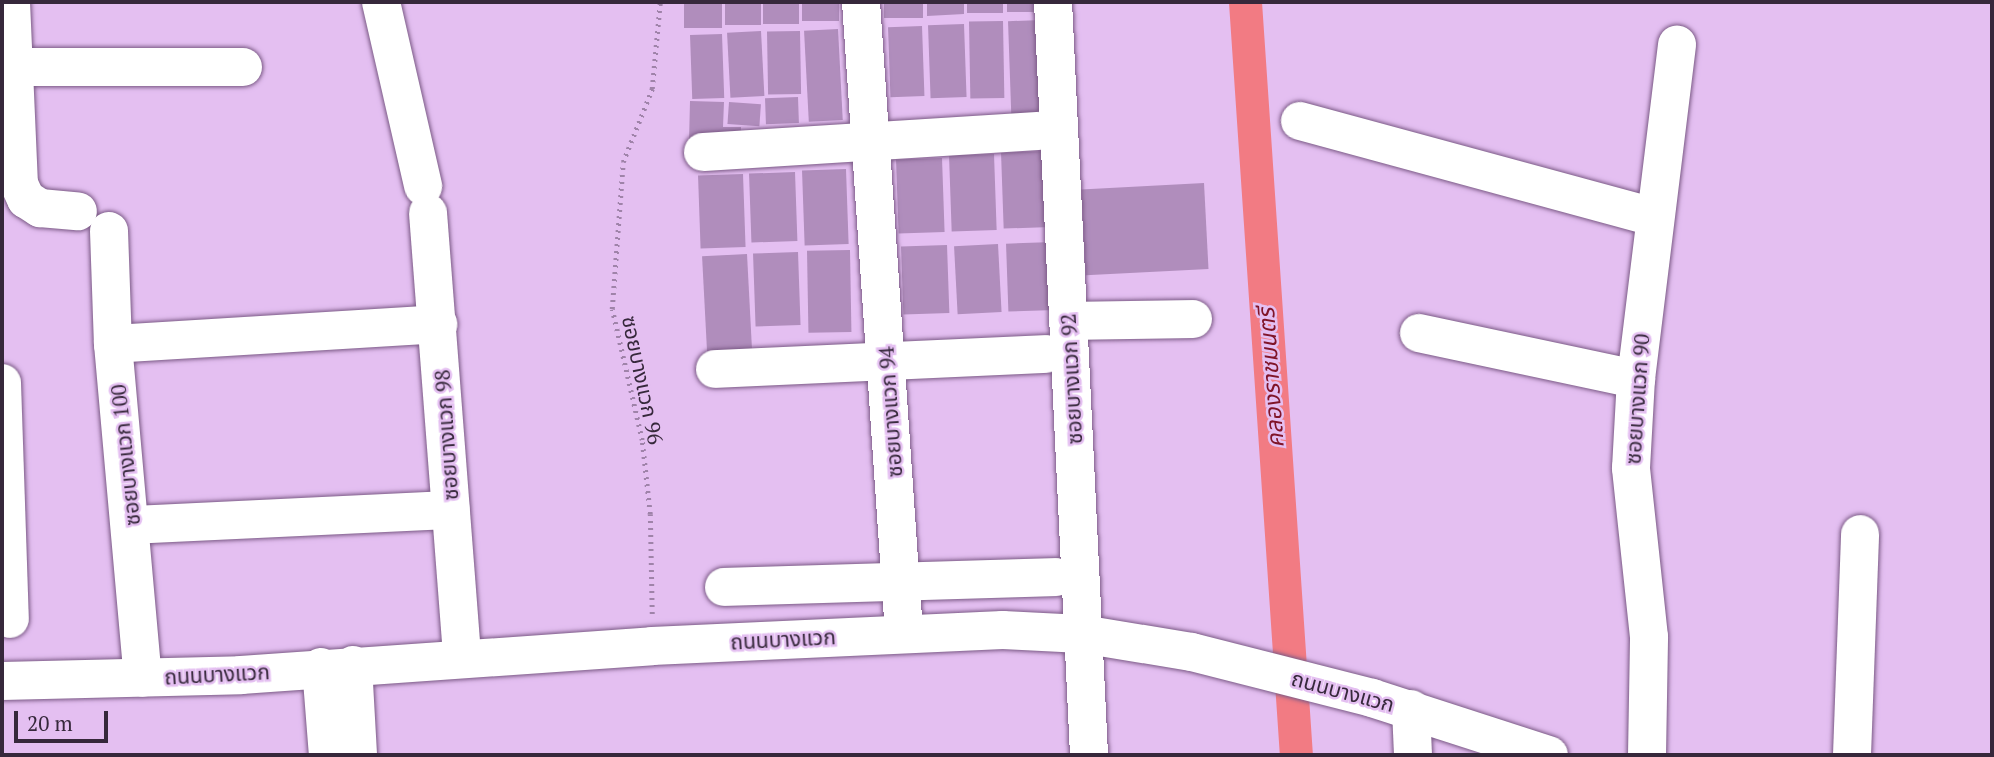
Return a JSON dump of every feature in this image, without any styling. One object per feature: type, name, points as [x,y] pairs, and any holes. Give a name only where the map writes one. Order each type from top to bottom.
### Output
[{"type":"street","points":[[10,2],[10,67],[22,192],[40,208],[78,211]]},
{"type":"street","name":"ซอยบางแวก 98","points":[[381,2],[426,200],[438,324],[462,658]]},
{"type":"street","name":"ซอยบางแวก 94","points":[[861,2],[904,633]]},
{"type":"street","name":"ซอยบางแวก 92","points":[[1053,2],[1090,755]]},
{"type":"street","name":"ซอยบางแวก 90","points":[[1647,755],[1649,638],[1631,468],[1636,379],[1676,44]]},
{"type":"street","points":[[10,67],[243,67]]},
{"type":"street","points":[[1300,121],[1654,217]]},
{"type":"street","points":[[703,152],[1038,131]]},
{"type":"street","name":"ซอยบางแวก 100","points":[[109,231],[113,344],[132,525],[143,678]]},
{"type":"street","points":[[1068,321],[1193,319]]},
{"type":"street","points":[[113,344],[438,324]]},
{"type":"street","points":[[1419,333],[1636,379]]},
{"type":"street","points":[[715,369],[1045,354]]},
{"type":"street","points":[[2,383],[10,619]]},
{"type":"street","points":[[132,525],[451,510]]},
{"type":"street","points":[[1852,755],[1860,534]]},
{"type":"street","points":[[724,587],[901,579],[1056,577]]},
{"type":"street","name":"ถนนบางแวก","points":[[2,681],[143,678],[652,646],[1003,630],[1082,634],[1192,652],[1411,709],[1549,755]]},
{"type":"street","points":[[328,755],[337,666]]},
{"type":"street","points":[[337,666],[358,755]]},
{"type":"street","points":[[1411,709],[1413,755]]},
{"type":"path","name":"ซอยบางแวก 96","points":[[652,646],[650,514],[642,440],[612,309],[623,162],[652,89],[660,2]]},
{"type":"building","points":[[684,2],[722,2],[722,28],[684,28]]},
{"type":"building","points":[[725,2],[761,2],[761,25],[725,25]]},
{"type":"building","points":[[763,2],[799,2],[799,24],[763,24]]},
{"type":"building","points":[[802,2],[839,2],[839,21],[802,21]]},
{"type":"building","points":[[884,2],[923,2],[923,18],[884,18]]},
{"type":"building","points":[[927,2],[964,2],[964,14],[927,16]]},
{"type":"building","points":[[967,2],[1003,2],[1003,13],[967,13]]},
{"type":"building","points":[[1007,2],[1044,2],[1044,12],[1007,12]]},
{"type":"building","points":[[1042,20],[1045,115],[1011,116],[1008,21]]},
{"type":"building","points":[[1003,21],[1004,98],[970,99],[969,22]]},
{"type":"building","points":[[964,24],[967,97],[931,98],[928,25]]},
{"type":"building","points":[[922,26],[924,96],[890,97],[888,27]]},
{"type":"building","points":[[838,29],[843,120],[809,122],[804,31]]},
{"type":"building","points":[[761,31],[764,96],[730,98],[727,33]]},
{"type":"building","points":[[800,31],[801,94],[768,95],[767,32]]},
{"type":"building","points":[[722,34],[724,98],[692,99],[690,35]]},
{"type":"building","points":[[798,97],[799,123],[766,124],[765,98]]},
{"type":"building","points":[[690,101],[724,102],[723,127],[741,127],[741,143],[689,142]]},
{"type":"building","points":[[729,102],[761,104],[759,126],[727,124]]},
{"type":"building","points":[[1048,151],[1051,227],[1004,229],[1001,153]]},
{"type":"building","points":[[994,154],[997,230],[952,232],[949,156]]},
{"type":"building","points":[[942,158],[945,232],[899,234],[896,160]]},
{"type":"building","points":[[846,169],[849,244],[805,245],[802,171]]},
{"type":"building","points":[[795,172],[797,241],[751,243],[749,174]]},
{"type":"building","points":[[743,174],[746,247],[701,249],[698,176]]},
{"type":"building","points":[[1204,183],[1209,269],[1086,275],[1081,189]]},
{"type":"building","points":[[1053,242],[1055,310],[1008,312],[1006,244]]},
{"type":"building","points":[[998,244],[1002,312],[958,314],[954,246]]},
{"type":"building","points":[[947,245],[949,313],[903,315],[901,247]]},
{"type":"building","points":[[850,250],[851,332],[808,333],[807,251]]},
{"type":"building","points":[[798,252],[801,325],[756,327],[753,254]]},
{"type":"building","points":[[747,254],[752,355],[707,357],[702,256]]},
{"type":"waterway","name":"คลองราชมนตรี","points":[[1245,2],[1296,755]]}]
